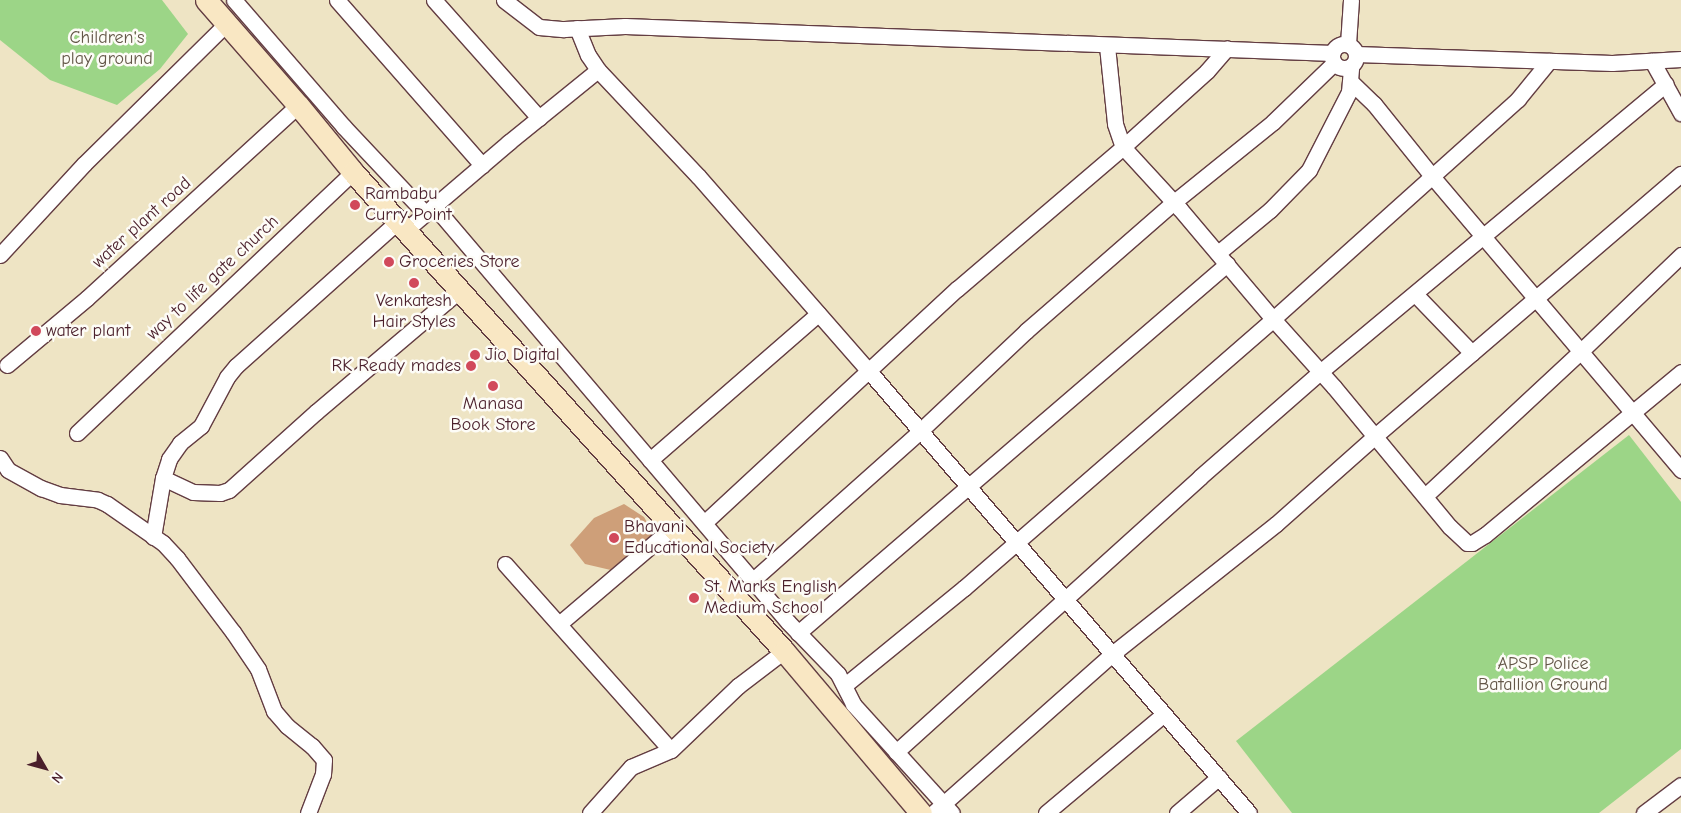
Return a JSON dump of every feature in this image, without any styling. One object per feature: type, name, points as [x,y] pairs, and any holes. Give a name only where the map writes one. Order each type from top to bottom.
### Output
[{"type":"main road","points":[[206,0],[354,172],[784,650],[921,813]]},
{"type":"street","points":[[234,0],[343,126],[430,210],[650,460],[798,633],[820,654],[845,684],[854,704],[943,810],[1112,654],[1276,524],[1375,436],[1681,174]]},
{"type":"street","points":[[337,0],[482,165]]},
{"type":"street","points":[[434,0],[539,118]]},
{"type":"street","points":[[504,0],[531,23],[539,27],[669,28],[1107,46],[1227,48],[1333,58],[1342,68],[1352,55]]},
{"type":"street","points":[[798,633],[1222,258],[1309,170],[1336,119],[1351,82],[1351,0]]},
{"type":"street","points":[[0,256],[84,164],[226,24]]},
{"type":"street","points":[[577,28],[588,55],[598,70],[698,176],[1250,813]]},
{"type":"street","points":[[1107,46],[1114,124],[1124,147],[1174,202],[1462,540],[1472,543],[1485,535],[1681,372]]},
{"type":"street","points":[[753,580],[920,430],[1026,331],[1174,202],[1273,122],[1333,58],[1336,47],[1352,55],[1612,63],[1681,58]]},
{"type":"street","points":[[704,523],[957,289],[1124,147],[1207,71],[1227,48]]},
{"type":"street","points":[[845,684],[964,588],[1273,319],[1518,98],[1549,61]]},
{"type":"street","points":[[1652,61],[1681,114]]},
{"type":"street","points":[[153,537],[163,478],[174,451],[201,426],[227,377],[236,366],[402,225],[430,210],[598,70]]},
{"type":"street","points":[[1351,82],[1374,104],[1431,175],[1681,470]]},
{"type":"street","points":[[896,752],[1320,372],[1666,84]]},
{"type":"street","name":"water plant road","points":[[7,365],[87,298],[298,105]]},
{"type":"street","name":"way to life gate church","points":[[77,433],[354,172]]},
{"type":"street","points":[[1425,496],[1681,255]]},
{"type":"street","points":[[163,478],[193,492],[220,493],[230,490],[316,412],[460,290]]},
{"type":"street","points":[[1415,294],[1472,353]]},
{"type":"street","points":[[650,460],[818,314]]},
{"type":"street","points":[[0,458],[8,470],[40,488],[60,494],[98,500],[107,504],[153,537],[177,558],[233,632],[258,669],[274,711],[286,726],[312,746],[324,760],[323,774],[308,813]]},
{"type":"street","points":[[559,624],[673,527]]},
{"type":"street","points":[[505,564],[671,750]]},
{"type":"street","points":[[590,813],[631,768],[671,750],[738,686],[784,650]]},
{"type":"street","points":[[1046,813],[1164,714]]},
{"type":"street","points":[[1177,813],[1219,778]]},
{"type":"street","points":[[1644,813],[1681,785]]},
{"type":"green space","name":"Children's play ground","points":[[0,0],[162,0],[188,34],[160,69],[117,105],[50,80],[0,40]]},
{"type":"green space","name":"APSP Police Batallion Ground","points":[[1629,435],[1681,502],[1681,749],[1599,813],[1292,813],[1236,741]]},
{"type":"building","name":"Bhavani Educational Society","points":[[624,504],[644,517],[653,533],[650,543],[615,571],[585,564],[570,545],[594,518]]},
{"type":"place","name":"Rambabu Curry Point","points":[[355,205]]},
{"type":"place","name":"Groceries Store","points":[[389,262]]},
{"type":"place","name":"Venkatesh Hair Styles","points":[[414,283]]},
{"type":"place","name":"water plant","points":[[36,331]]},
{"type":"place","name":"Jio Digital","points":[[475,355]]},
{"type":"place","name":"RK Ready mades","points":[[471,366]]},
{"type":"place","name":"Manasa Book Store","points":[[493,386]]},
{"type":"place","name":"Bhavani Educational Society","points":[[614,538]]},
{"type":"place","name":"St. Marks English Medium School","points":[[694,598]]}]
